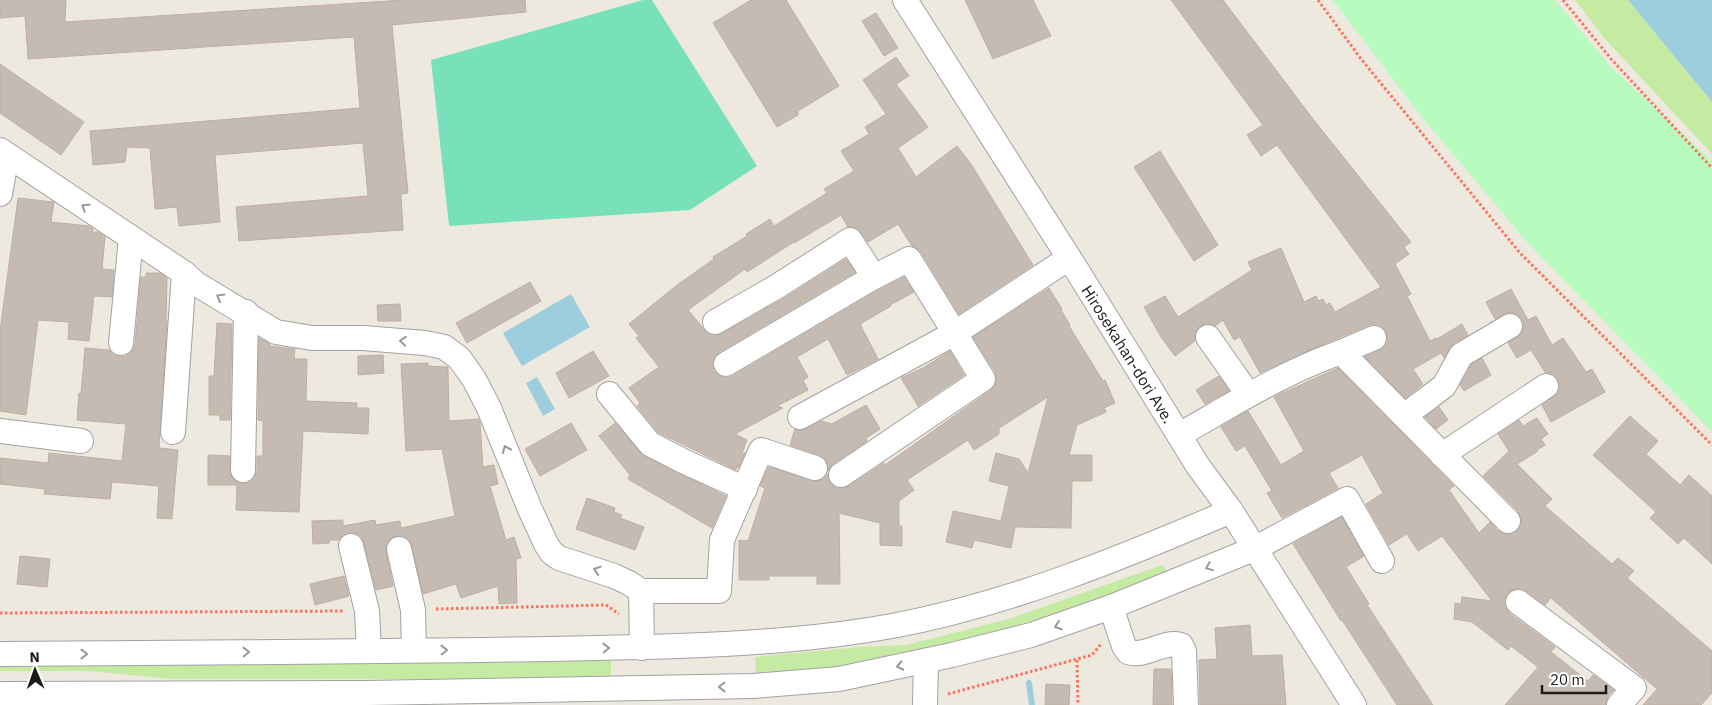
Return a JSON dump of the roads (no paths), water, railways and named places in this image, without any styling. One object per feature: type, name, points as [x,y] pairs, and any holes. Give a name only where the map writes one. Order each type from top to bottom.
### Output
[{"type":"street","name":"Hirosekahan-dori Ave.","points":[[906,0],[1178,435],[1231,511],[1354,705]]},
{"type":"street","points":[[0,194],[4,153],[195,282],[276,332],[312,338],[363,338],[425,343],[444,347],[459,358],[474,379],[490,408],[529,507],[552,553],[559,558],[614,576],[641,591],[719,591],[722,540],[761,450],[815,468]]},
{"type":"street","points":[[122,343],[131,238]]},
{"type":"street","points":[[715,322],[776,287],[850,240],[874,278]]},
{"type":"street","points":[[800,418],[954,333],[1069,258]]},
{"type":"street","points":[[726,364],[909,259],[983,379],[840,475]]},
{"type":"street","points":[[173,432],[184,273]]},
{"type":"street","points":[[243,470],[246,312]]},
{"type":"street","points":[[1404,416],[1444,386],[1461,355],[1510,326]]},
{"type":"street","points":[[1208,338],[1248,394]]},
{"type":"street","points":[[1178,435],[1248,394],[1314,362],[1374,338]]},
{"type":"street","points":[[1341,352],[1508,521]]},
{"type":"street","points":[[1442,455],[1546,386]]},
{"type":"street","points":[[609,394],[650,444],[744,489]]},
{"type":"street","points":[[0,431],[81,441]]},
{"type":"street","points":[[0,694],[145,700],[754,695],[926,661],[1031,635],[1111,607],[1254,549],[1347,498],[1382,561]]},
{"type":"street","points":[[0,654],[642,648],[750,643],[822,637],[894,626],[959,611],[1043,587],[1231,511]]},
{"type":"street","points":[[351,546],[367,611],[369,651]]},
{"type":"street","points":[[399,549],[413,610],[414,650]]},
{"type":"street","points":[[641,591],[642,648]]},
{"type":"street","points":[[1518,602],[1634,688],[1619,705]]},
{"type":"street","points":[[1111,607],[1124,646],[1128,652],[1142,653],[1174,643],[1181,645],[1184,651],[1186,705]]},
{"type":"street","points":[[925,703],[926,661]]},
{"type":"water","points":[[1628,0],[1712,0],[1712,102]]},
{"type":"water","points":[[571,294],[590,327],[522,366],[503,333]]},
{"type":"water","points":[[537,377],[555,409],[543,416],[526,383]]},
{"type":"waterway","points":[[1029,683],[1032,705]]}]
